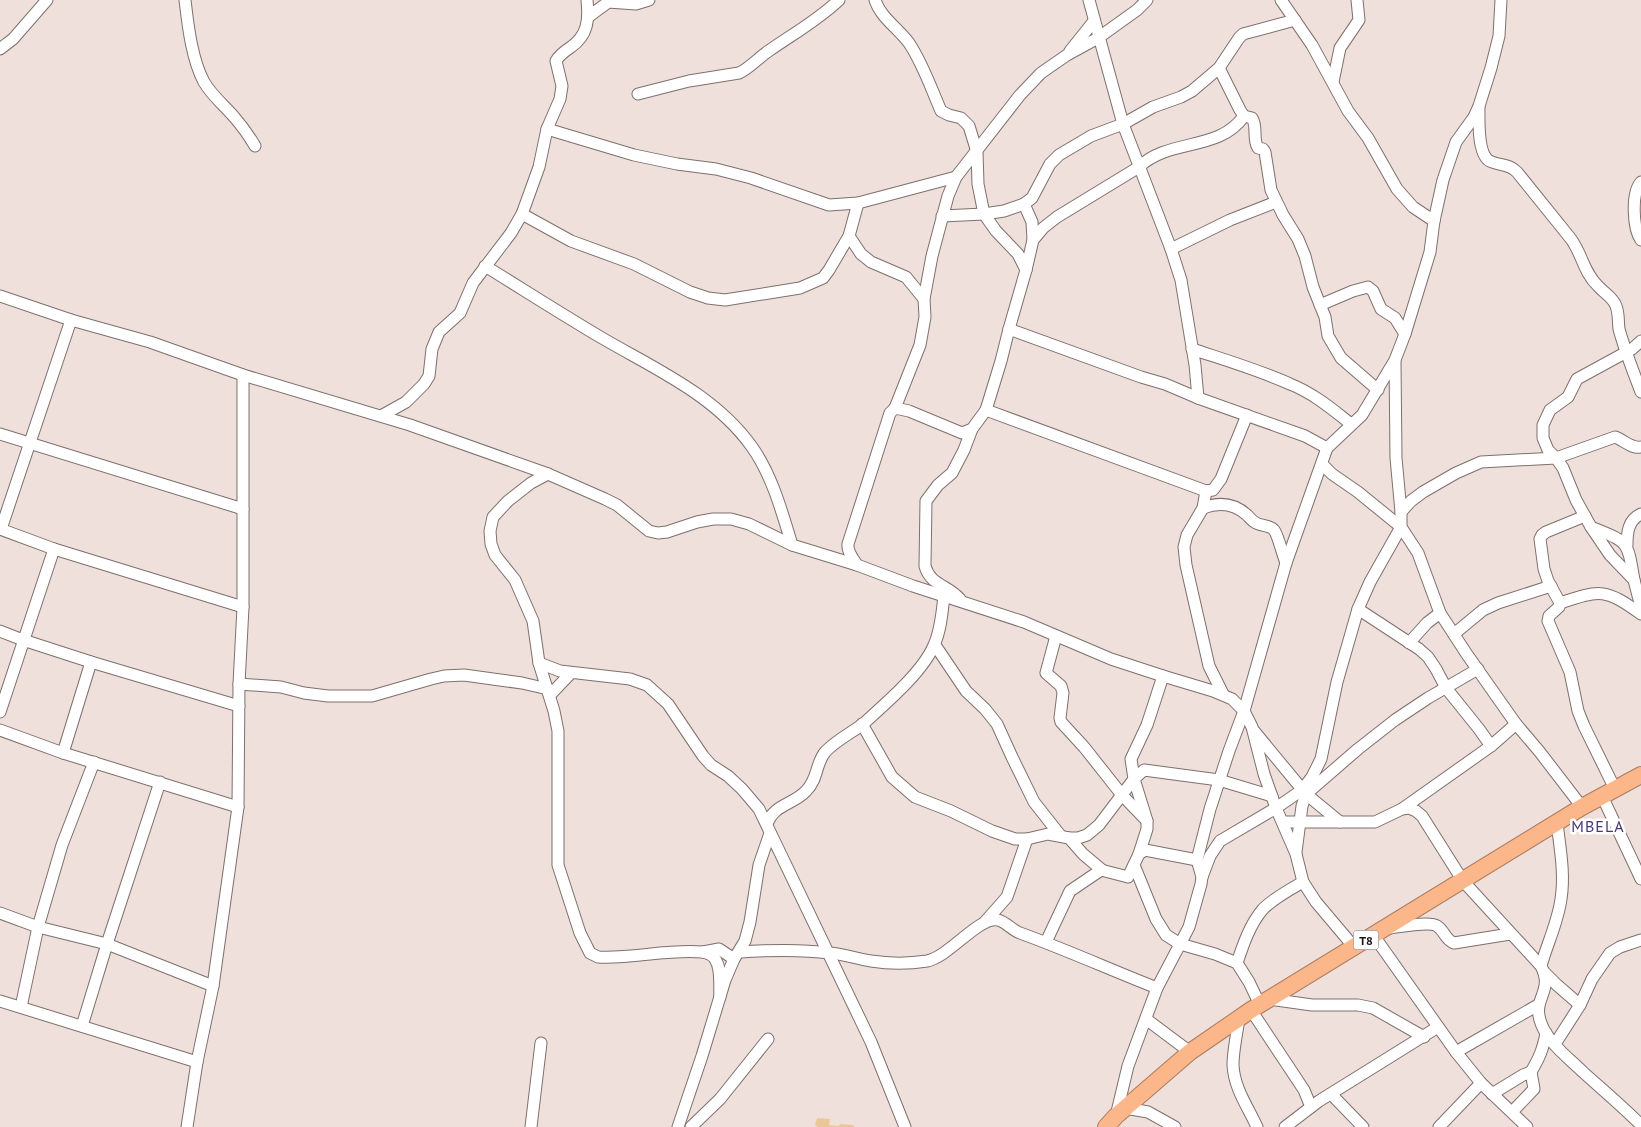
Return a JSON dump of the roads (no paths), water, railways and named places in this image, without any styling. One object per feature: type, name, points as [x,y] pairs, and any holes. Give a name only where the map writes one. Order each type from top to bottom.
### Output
[{"type":"highway","name":"T8","points":[[1116,1117],[1190,1052],[1255,1008],[1582,807],[1641,775]]},
{"type":"street","points":[[185,0],[195,56],[204,82],[244,129],[255,146]]},
{"type":"street","points":[[381,416],[406,402],[424,384],[428,376],[435,339],[439,332],[460,313],[473,283],[511,233],[522,214],[539,167],[547,129],[558,107],[562,92],[556,61],[560,55],[583,36],[588,17],[587,0]]},
{"type":"street","points":[[588,17],[609,1],[636,4],[649,0]]},
{"type":"street","points":[[638,94],[689,81],[739,74],[770,50],[812,22],[839,0]]},
{"type":"street","points":[[875,0],[882,14],[904,37],[918,57],[941,111],[945,114],[961,118],[966,122],[977,152],[978,184],[984,214],[996,231],[1018,254],[1026,270]]},
{"type":"street","points":[[1089,0],[1123,124],[1171,249],[1184,298],[1198,398]]},
{"type":"street","points":[[857,565],[847,548],[848,544],[886,420],[895,408],[920,345],[925,317],[924,299],[932,256],[948,196],[956,176],[977,152],[1020,95],[1041,73],[1067,55],[1098,38],[1137,10],[1147,0]]},
{"type":"street","points":[[1281,0],[1312,45],[1348,111],[1376,150],[1397,189],[1413,207],[1434,220]]},
{"type":"street","points":[[1333,82],[1340,48],[1359,20],[1357,0]]},
{"type":"street","points":[[1202,877],[1198,860],[1219,780],[1244,711],[1286,563],[1327,448],[1362,415],[1395,360],[1405,334],[1430,252],[1434,220],[1443,180],[1456,142],[1474,117],[1479,106],[1491,68],[1498,36],[1502,0]]},
{"type":"street","points":[[0,49],[13,39],[44,2]]},
{"type":"street","points":[[942,216],[984,214],[1004,211],[1024,204],[1032,198],[1050,164],[1059,155],[1091,136],[1123,124],[1153,107],[1192,91],[1219,68],[1243,34],[1295,20]]},
{"type":"street","points":[[1067,55],[1094,21]]},
{"type":"street","points":[[1219,68],[1235,102],[1244,116],[1252,118],[1254,122],[1255,142],[1258,148],[1263,149],[1268,177],[1276,202],[1298,239],[1325,317],[1328,336],[1341,358],[1378,390]]},
{"type":"street","points":[[1479,106],[1481,146],[1487,159],[1490,162],[1509,165],[1514,168],[1572,239],[1593,281],[1616,305],[1619,326],[1633,351],[1641,392]]},
{"type":"street","points":[[1033,240],[1043,228],[1057,217],[1139,167],[1145,161],[1163,152],[1222,135],[1238,124],[1244,116]]},
{"type":"street","points":[[547,129],[634,155],[677,164],[716,169],[751,178],[829,206],[858,203],[956,176]]},
{"type":"street","points":[[1641,182],[1636,191],[1635,227],[1641,240]]},
{"type":"street","points":[[1171,249],[1230,220],[1276,202]]},
{"type":"street","points":[[522,214],[571,241],[634,264],[690,292],[708,298],[725,300],[800,288],[823,278],[848,236],[858,203]]},
{"type":"street","points":[[962,602],[955,594],[934,581],[926,573],[924,566],[926,501],[938,485],[952,473],[972,429],[986,410],[1033,240],[1032,222],[1024,204]]},
{"type":"street","points":[[848,236],[861,254],[871,262],[906,277],[924,299]]},
{"type":"street","points":[[485,266],[603,339],[700,395],[733,425],[751,446],[762,464],[784,518],[792,545]]},
{"type":"street","points":[[1320,305],[1353,291],[1368,287],[1373,291],[1381,309],[1395,318],[1405,334]]},
{"type":"street","points":[[0,296],[71,320],[150,342],[243,375],[410,425],[548,474],[617,505],[650,530],[658,533],[697,522],[713,519],[731,519],[748,524],[792,545],[1024,622],[1111,658],[1223,694],[1232,699],[1244,711],[1252,727],[1304,792],[1340,822]]},
{"type":"street","points":[[71,320],[0,529],[54,549],[243,607]]},
{"type":"street","points":[[1008,329],[1306,436],[1327,448]]},
{"type":"street","points":[[1634,580],[1610,555],[1588,522],[1576,500],[1563,468],[1548,450],[1543,438],[1544,425],[1550,410],[1568,397],[1578,379],[1633,351],[1641,341]]},
{"type":"street","points":[[1192,349],[1291,384],[1316,398],[1351,424]]},
{"type":"street","points":[[1296,854],[1304,792],[1321,759],[1337,682],[1358,609],[1370,582],[1401,527],[1396,458],[1395,360]]},
{"type":"street","points":[[187,1127],[197,1062],[213,986],[238,806],[239,706],[243,607],[243,375]]},
{"type":"street","points":[[895,408],[909,411],[962,433],[972,429]]},
{"type":"street","points":[[986,410],[1206,491],[1213,490],[1221,479],[1247,415]]},
{"type":"street","points":[[0,434],[243,510]]},
{"type":"street","points":[[1401,512],[1423,492],[1456,473],[1481,462],[1556,458],[1615,437],[1622,439],[1631,446],[1641,447]]},
{"type":"street","points":[[1322,464],[1332,474],[1358,492],[1401,527],[1418,553],[1440,613],[1516,724],[1582,807]]},
{"type":"street","points":[[548,474],[531,483],[508,501],[494,517],[490,530],[491,544],[496,555],[516,580],[535,630],[539,663],[549,692],[558,731],[558,865],[574,917],[590,953],[598,958],[607,958],[638,954],[703,952],[719,949],[737,955],[782,950],[828,952],[890,964],[929,961],[940,957],[983,924],[999,906],[1007,896],[1027,840]]},
{"type":"street","points":[[1206,491],[1203,508],[1187,535],[1184,548],[1186,565],[1209,666],[1223,694]]},
{"type":"street","points":[[1203,508],[1218,504],[1232,506],[1258,524],[1270,527],[1275,532],[1286,563]]},
{"type":"street","points":[[1641,514],[1631,523],[1627,546],[1641,607]]},
{"type":"street","points":[[1627,546],[1621,540],[1588,522],[1542,535],[1540,539],[1544,569],[1560,602],[1559,607],[1549,616],[1548,621],[1570,672],[1578,711],[1641,879]]},
{"type":"street","points":[[0,712],[54,549]]},
{"type":"street","points":[[1454,634],[1483,610],[1498,603],[1551,586]]},
{"type":"street","points":[[1560,602],[1589,594],[1602,593],[1615,597],[1641,614]]},
{"type":"street","points":[[678,1127],[725,980],[746,941],[759,865],[773,812],[804,794],[812,786],[817,776],[821,758],[827,750],[862,724],[906,684],[922,664],[935,645],[944,596]]},
{"type":"street","points":[[1358,609],[1428,657],[1446,688],[1491,746]]},
{"type":"street","points":[[1409,643],[1440,613]]},
{"type":"street","points":[[0,631],[91,662],[239,706]]},
{"type":"street","points":[[1056,636],[1046,673],[1061,686],[1063,693],[1061,722],[1084,747],[1122,795],[1147,821]]},
{"type":"street","points":[[935,645],[966,691],[985,709],[997,724],[1034,802],[1065,837],[1087,858],[1102,870],[1126,878],[1144,893]]},
{"type":"street","points":[[63,753],[91,662]]},
{"type":"street","points":[[539,663],[551,669],[630,679],[647,685],[668,704],[711,765],[728,776],[759,809],[871,1042],[905,1127]]},
{"type":"street","points":[[1175,1127],[1148,1112],[1116,1117],[1128,1066],[1158,988],[1189,927],[1202,877],[1210,856],[1220,841],[1304,792],[1376,734],[1410,710],[1478,669]]},
{"type":"street","points":[[549,692],[571,673]]},
{"type":"street","points":[[240,684],[282,687],[304,693],[328,696],[372,696],[438,677],[464,676],[522,683],[549,692]]},
{"type":"street","points":[[1126,878],[1129,876],[1147,829],[1147,821],[1134,779],[1131,759],[1147,725],[1163,676]]},
{"type":"street","points":[[862,724],[892,777],[915,798],[951,811],[992,831],[1015,839],[1027,840],[1048,834],[1065,837],[1083,837],[1099,825],[1134,779],[1144,770],[1219,780],[1272,796]]},
{"type":"street","points":[[1283,822],[1375,822],[1402,809],[1491,746],[1516,724]]},
{"type":"street","points":[[1252,727],[1256,747],[1272,796],[1296,854],[1303,882],[1316,902],[1354,947]]},
{"type":"street","points":[[0,730],[63,753],[238,806]]},
{"type":"street","points":[[20,1006],[38,927],[62,845],[94,762]]},
{"type":"street","points":[[82,1026],[160,782]]},
{"type":"street","points":[[1402,809],[1410,808],[1422,816],[1463,881],[1557,985],[1580,1005]]},
{"type":"street","points":[[1558,822],[1562,868],[1562,898],[1542,969],[1546,989],[1538,1005],[1540,1022],[1554,1044],[1640,1123]]},
{"type":"street","points":[[1136,859],[1146,850],[1198,860]]},
{"type":"street","points":[[1136,859],[1144,893],[1162,930],[1180,944],[1215,954],[1237,963],[1249,982],[1255,1008],[1314,1104]]},
{"type":"street","points":[[1046,942],[1070,891],[1102,870]]},
{"type":"street","points":[[1237,963],[1252,925],[1263,910],[1281,895],[1303,882]]},
{"type":"street","points":[[999,906],[1004,923]]},
{"type":"street","points":[[0,913],[38,927],[107,944],[213,986]]},
{"type":"street","points":[[983,924],[995,920],[1004,923],[1012,930],[1158,988]]},
{"type":"street","points":[[1510,934],[1454,943],[1447,940],[1441,930],[1433,924],[1380,932],[1438,1027],[1456,1052],[1481,1083],[1527,1127]]},
{"type":"street","points":[[1554,1044],[1580,1005],[1592,979],[1610,953],[1620,947],[1641,940]]},
{"type":"street","points":[[703,952],[712,955],[716,960],[720,997]]},
{"type":"street","points":[[0,1001],[197,1062]]},
{"type":"street","points":[[1255,1008],[1358,1005],[1372,1008],[1424,1037]]},
{"type":"street","points":[[1456,1052],[1538,1005]]},
{"type":"street","points":[[1255,1008],[1233,1066],[1245,1106],[1257,1127]]},
{"type":"street","points":[[1146,1019],[1190,1052]]},
{"type":"street","points":[[1285,1127],[1314,1104],[1438,1027]]},
{"type":"street","points":[[1492,1094],[1531,1072],[1538,1061],[1546,1034]]},
{"type":"street","points":[[685,1105],[695,1126],[720,1099],[768,1039]]},
{"type":"street","points":[[531,1127],[541,1043]]},
{"type":"street","points":[[1512,1112],[1534,1089],[1531,1072]]},
{"type":"street","points":[[1439,1127],[1481,1083]]},
{"type":"street","points":[[1331,1094],[1363,1127]]},
{"type":"district","name":"MBELA","points":[[1598,826]]}]
